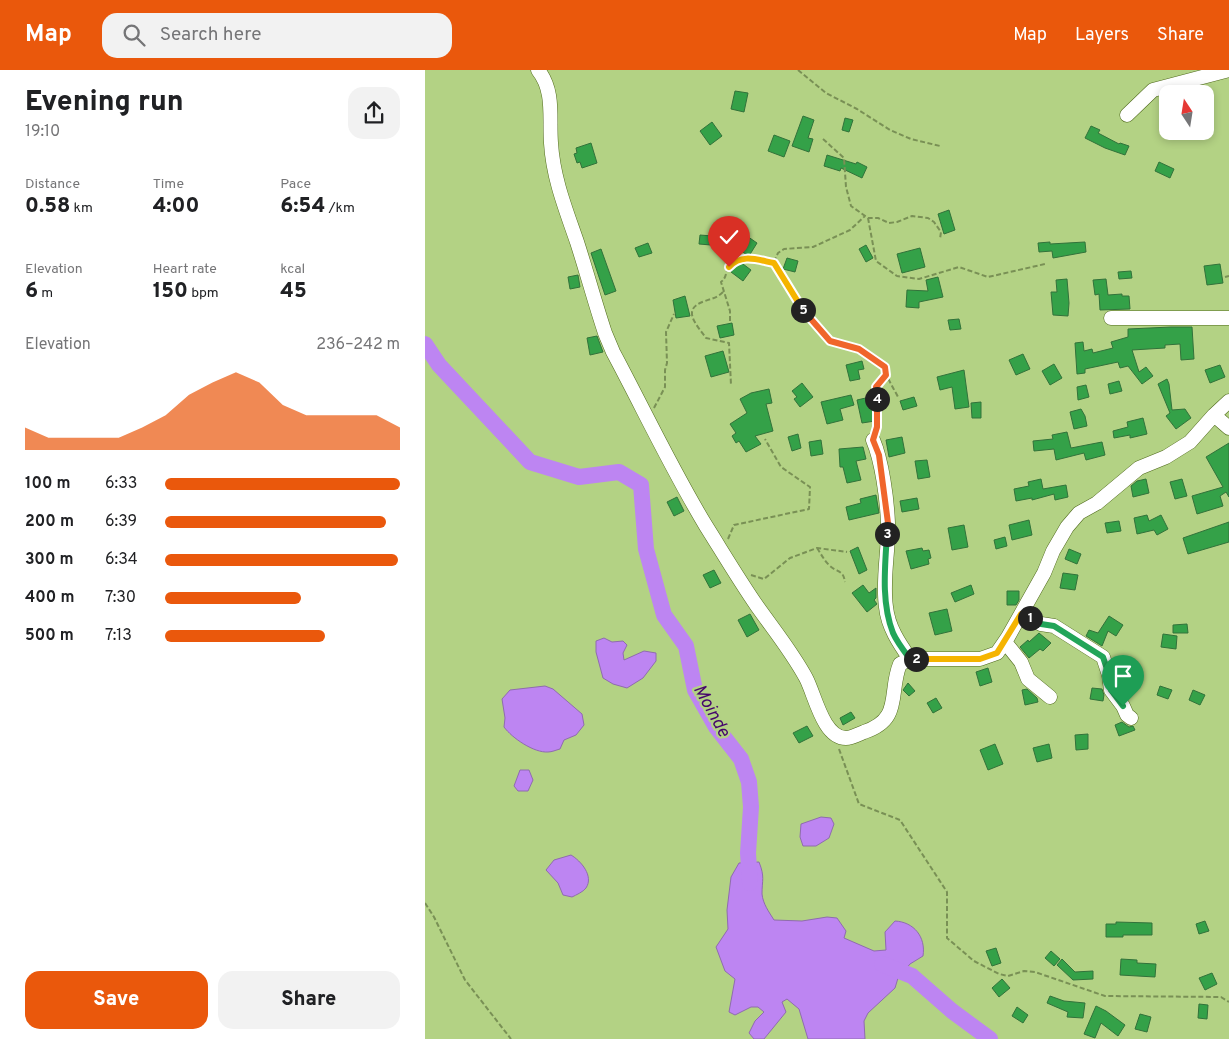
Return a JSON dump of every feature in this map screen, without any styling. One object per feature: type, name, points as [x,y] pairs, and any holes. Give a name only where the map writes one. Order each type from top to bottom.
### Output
[{"type":"street","points":[[538,70],[545,79],[550,104],[553,168],[605,333],[674,472],[757,606],[795,658],[812,688],[823,720],[834,734],[847,738],[869,730],[886,720],[894,702],[895,676],[900,664],[910,659],[980,659],[997,653],[1044,573],[1067,527],[1079,513],[1097,503],[1139,468],[1166,457],[1190,442],[1229,401]]},
{"type":"street","points":[[1127,114],[1153,90],[1229,70]]},
{"type":"street","points":[[1111,318],[1229,318]]},
{"type":"street","points":[[1214,415],[1229,428]]},
{"type":"street","points":[[873,440],[879,455],[888,523],[885,571],[886,608],[894,635],[910,659]]},
{"type":"street","points":[[1021,614],[1041,624],[1054,626],[1103,657],[1109,675],[1111,690],[1131,718]]},
{"type":"street","points":[[1005,642],[1021,662],[1028,679],[1050,697]]},
{"type":"path","points":[[798,70],[826,93],[890,130],[911,139],[940,146]]},
{"type":"path","points":[[823,139],[844,158],[846,187],[851,206],[867,217],[878,218],[889,223],[912,216],[928,218],[934,222],[941,232],[940,239]]},
{"type":"path","points":[[774,263],[778,253],[784,249],[813,247],[850,230],[867,217]]},
{"type":"path","points":[[867,217],[876,261],[897,276],[919,279],[959,267],[988,277],[1045,264]]},
{"type":"path","points":[[729,321],[730,312],[721,282],[726,277],[729,267],[747,257],[774,263],[808,317],[830,341],[859,349],[885,367],[886,375],[891,381],[898,397]]},
{"type":"path","points":[[1225,277],[1229,276]]},
{"type":"path","points":[[723,292],[717,298],[705,301],[694,307],[691,312],[706,338],[729,343],[731,385]]},
{"type":"path","points":[[647,418],[665,387],[667,364],[666,332],[674,314]]},
{"type":"path","points":[[873,440],[877,427],[876,387],[886,375]]},
{"type":"path","points":[[727,542],[734,525],[809,508],[810,487],[781,467],[765,440]]},
{"type":"path","points":[[737,575],[746,573],[764,578],[790,558],[817,548],[847,552]]},
{"type":"path","points":[[817,548],[828,564],[844,575],[845,582]]},
{"type":"path","points":[[834,734],[859,804],[900,820],[947,892],[947,938],[974,961],[999,974],[1008,976],[1024,971],[1035,972],[1105,996],[1221,997],[1229,1002]]},
{"type":"path","points":[[425,903],[434,916],[465,980],[511,1039]]},
{"type":"shaded area","points":[[604,638],[612,642],[623,641],[627,645],[623,653],[624,660],[644,651],[656,653],[656,661],[643,678],[627,688],[613,684],[603,678],[596,652],[596,641]]},
{"type":"shaded area","points":[[545,686],[553,689],[582,714],[584,725],[576,735],[564,740],[560,749],[542,752],[518,740],[504,727],[505,718],[502,699],[510,690]]},
{"type":"shaded area","points":[[520,770],[529,770],[533,780],[528,791],[518,791],[514,786]]},
{"type":"shaded area","points":[[821,817],[831,818],[834,824],[829,838],[816,846],[803,846],[800,837],[801,824]]},
{"type":"shaded area","points":[[571,855],[585,869],[588,879],[586,888],[572,897],[563,895],[558,883],[546,870],[554,860]]},
{"type":"shaded area","points":[[759,862],[763,875],[763,898],[774,920],[802,921],[827,917],[837,918],[846,931],[844,938],[874,951],[886,950],[885,932],[895,921],[908,924],[920,937],[923,943],[923,956],[910,964],[898,978],[895,988],[868,1013],[864,1021],[865,1039],[808,1039],[799,1009],[787,999],[782,1002],[786,1012],[764,1039],[754,1039],[749,1033],[755,1021],[764,1012],[758,1007],[751,1007],[735,1015],[729,1012],[735,979],[725,971],[716,947],[728,929],[727,910],[731,877],[739,863]]},
{"type":"building","points":[[735,91],[748,93],[744,112],[731,109]]},
{"type":"building","points":[[803,116],[814,120],[808,138],[813,139],[809,152],[792,146]]},
{"type":"building","points":[[845,118],[853,120],[849,132],[842,130]]},
{"type":"building","points":[[712,122],[722,136],[710,145],[700,131]]},
{"type":"building","points":[[1091,126],[1100,130],[1098,133],[1119,144],[1129,146],[1125,155],[1085,138]]},
{"type":"building","points":[[774,135],[790,141],[784,157],[768,151]]},
{"type":"building","points":[[591,143],[597,163],[582,168],[580,162],[577,163],[574,154],[577,153],[576,148]]},
{"type":"building","points":[[827,155],[856,164],[857,162],[867,167],[862,178],[841,168],[840,171],[824,166]]},
{"type":"building","points":[[1159,162],[1174,169],[1170,178],[1155,171]]},
{"type":"building","points":[[949,210],[955,230],[944,234],[938,214]]},
{"type":"building","points":[[744,234],[757,243],[749,256],[735,247]]},
{"type":"building","points":[[700,235],[712,236],[711,245],[699,244]]},
{"type":"building","points":[[1050,242],[1050,244],[1085,242],[1086,252],[1053,258],[1052,251],[1039,252],[1038,243]]},
{"type":"building","points":[[648,243],[652,253],[639,257],[635,248]]},
{"type":"building","points":[[866,245],[873,258],[866,262],[859,249]]},
{"type":"building","points":[[920,248],[925,267],[902,273],[897,254]]},
{"type":"building","points":[[601,249],[616,291],[605,295],[591,253]]},
{"type":"building","points":[[787,258],[798,261],[795,272],[783,269]]},
{"type":"building","points":[[739,261],[751,270],[743,281],[731,272]]},
{"type":"building","points":[[1220,264],[1223,283],[1207,285],[1204,266]]},
{"type":"building","points":[[1131,271],[1132,278],[1119,279],[1118,272]]},
{"type":"building","points":[[578,275],[580,287],[570,289],[568,277]]},
{"type":"building","points":[[938,277],[943,297],[919,302],[919,308],[906,307],[907,290],[928,291],[926,280]]},
{"type":"building","points":[[1067,279],[1068,316],[1053,315],[1051,292],[1057,292],[1056,280]]},
{"type":"building","points":[[1106,279],[1108,295],[1122,294],[1122,296],[1129,296],[1130,309],[1100,310],[1099,294],[1095,295],[1093,280]]},
{"type":"building","points":[[685,296],[690,316],[676,318],[673,300]]},
{"type":"building","points":[[959,319],[961,329],[950,330],[948,320]]},
{"type":"building","points":[[732,323],[734,335],[720,338],[717,326]]},
{"type":"building","points":[[1192,327],[1194,359],[1181,360],[1180,344],[1165,345],[1165,348],[1132,350],[1139,372],[1146,367],[1153,376],[1142,384],[1128,366],[1120,368],[1118,362],[1085,369],[1085,373],[1077,374],[1075,343],[1083,342],[1084,351],[1092,349],[1093,353],[1113,348],[1111,342],[1128,337],[1128,329]]},
{"type":"building","points":[[597,336],[603,352],[590,355],[587,338]]},
{"type":"building","points":[[723,351],[729,372],[711,377],[705,356]]},
{"type":"building","points":[[1023,354],[1030,369],[1016,375],[1009,360]]},
{"type":"building","points":[[862,361],[864,369],[858,370],[860,379],[850,381],[846,365]]},
{"type":"building","points":[[1054,364],[1062,378],[1050,385],[1042,371]]},
{"type":"building","points":[[1220,365],[1225,377],[1210,383],[1205,370]]},
{"type":"building","points":[[964,370],[969,407],[955,409],[952,387],[940,390],[937,377]]},
{"type":"building","points":[[1167,379],[1172,410],[1185,409],[1191,418],[1176,429],[1166,416],[1170,413],[1158,384]]},
{"type":"building","points":[[1119,381],[1122,391],[1110,394],[1108,384]]},
{"type":"building","points":[[802,383],[813,397],[800,407],[794,399],[797,397],[792,391]]},
{"type":"building","points":[[1086,385],[1089,397],[1078,400],[1077,387]]},
{"type":"building","points":[[769,389],[772,403],[766,404],[773,431],[755,436],[761,444],[746,452],[739,441],[736,443],[732,436],[736,433],[730,424],[747,413],[740,399],[751,393]]},
{"type":"building","points":[[851,395],[854,405],[840,409],[843,420],[827,424],[821,402]]},
{"type":"building","points":[[870,397],[875,421],[862,423],[857,400]]},
{"type":"building","points":[[914,397],[917,406],[903,410],[900,401]]},
{"type":"building","points":[[981,402],[981,418],[972,418],[971,403]]},
{"type":"building","points":[[1081,409],[1087,426],[1074,429],[1070,412]]},
{"type":"building","points":[[1143,418],[1147,434],[1130,438],[1130,435],[1114,438],[1113,431],[1128,427],[1127,422]]},
{"type":"building","points":[[1067,432],[1071,448],[1102,442],[1105,455],[1086,460],[1084,453],[1056,460],[1054,449],[1034,451],[1033,441],[1053,439],[1052,435]]},
{"type":"building","points":[[798,434],[801,448],[792,451],[788,437]]},
{"type":"building","points":[[902,437],[905,453],[889,457],[886,440]]},
{"type":"building","points":[[821,440],[823,454],[811,456],[809,442]]},
{"type":"building","points":[[1229,443],[1229,497],[1226,492],[1220,496],[1223,506],[1197,514],[1192,496],[1223,487],[1206,457]]},
{"type":"building","points":[[863,447],[866,459],[856,461],[861,480],[847,483],[843,467],[840,467],[839,449]]},
{"type":"building","points":[[927,460],[930,477],[918,479],[915,461]]},
{"type":"building","points":[[1041,479],[1043,489],[1066,485],[1068,497],[1055,500],[1054,494],[1032,500],[1032,498],[1016,501],[1014,489],[1029,486],[1028,482]]},
{"type":"building","points":[[1146,479],[1149,493],[1133,497],[1131,486],[1137,481]]},
{"type":"building","points":[[1182,479],[1187,496],[1175,499],[1170,482]]},
{"type":"building","points":[[876,495],[879,513],[849,520],[846,507],[861,503],[860,499]]},
{"type":"building","points":[[677,497],[684,511],[674,516],[667,502]]},
{"type":"building","points":[[917,498],[919,509],[902,512],[900,501]]},
{"type":"building","points":[[1147,515],[1149,521],[1161,515],[1168,529],[1157,535],[1154,530],[1137,534],[1134,518]]},
{"type":"building","points":[[1029,520],[1032,535],[1012,540],[1009,525]]},
{"type":"building","points":[[1119,521],[1121,531],[1107,533],[1105,523]]},
{"type":"building","points":[[1229,522],[1229,542],[1188,554],[1183,538]]},
{"type":"building","points":[[964,525],[968,547],[952,550],[948,528]]},
{"type":"building","points":[[1005,537],[1007,546],[996,549],[994,540]]},
{"type":"building","points":[[858,547],[867,570],[859,574],[850,551]]},
{"type":"building","points":[[922,548],[923,551],[929,550],[931,558],[928,559],[929,564],[911,569],[906,551]]},
{"type":"building","points":[[1069,549],[1081,554],[1077,564],[1065,559]]},
{"type":"building","points":[[714,570],[721,583],[710,588],[703,575]]},
{"type":"building","points":[[1063,573],[1078,575],[1075,590],[1060,588]]},
{"type":"building","points":[[863,585],[869,593],[876,588],[876,598],[874,600],[877,604],[867,612],[852,593]]},
{"type":"building","points":[[971,585],[974,594],[955,602],[951,593]]},
{"type":"building","points":[[1007,591],[1019,591],[1019,600],[1016,605],[1007,605]]},
{"type":"building","points":[[947,609],[952,631],[935,635],[929,613]]},
{"type":"building","points":[[750,614],[759,630],[747,637],[738,620]]},
{"type":"building","points":[[1109,616],[1123,625],[1116,636],[1108,631],[1102,646],[1086,636],[1089,630],[1098,633]]},
{"type":"building","points":[[1187,624],[1188,633],[1173,633],[1173,625]]},
{"type":"building","points":[[1039,633],[1051,643],[1043,651],[1040,649],[1029,658],[1020,647]]},
{"type":"building","points":[[1163,634],[1177,636],[1176,649],[1161,647]]},
{"type":"building","points":[[988,668],[992,682],[980,686],[976,672]]},
{"type":"building","points":[[908,683],[915,691],[909,696],[903,690]]},
{"type":"building","points":[[1160,686],[1172,690],[1168,699],[1157,695]]},
{"type":"building","points":[[1092,688],[1102,689],[1103,701],[1090,699]]},
{"type":"building","points":[[1027,689],[1037,698],[1038,702],[1025,705],[1022,690]]},
{"type":"building","points":[[1193,690],[1205,695],[1200,705],[1189,700]]},
{"type":"building","points":[[936,698],[942,708],[933,713],[927,703]]},
{"type":"building","points":[[851,712],[855,718],[843,725],[840,718]]},
{"type":"building","points":[[1122,722],[1129,727],[1133,726],[1135,730],[1119,736],[1115,725]]},
{"type":"building","points":[[807,726],[813,736],[799,743],[793,733]]},
{"type":"building","points":[[1088,734],[1088,749],[1076,750],[1075,735]]},
{"type":"building","points":[[995,744],[1003,764],[988,770],[980,750]]},
{"type":"building","points":[[1049,744],[1052,758],[1037,762],[1033,748]]},
{"type":"building","points":[[1205,921],[1209,931],[1199,934],[1196,924]]},
{"type":"building","points":[[1116,922],[1152,923],[1152,935],[1106,937],[1106,924],[1116,924]]},
{"type":"building","points":[[996,948],[1001,963],[992,966],[986,951]]},
{"type":"building","points":[[1051,951],[1060,959],[1054,966],[1045,958]]},
{"type":"building","points":[[1062,959],[1075,972],[1093,971],[1093,979],[1073,980],[1057,965]]},
{"type":"building","points":[[1121,959],[1137,960],[1137,963],[1156,964],[1155,977],[1120,975]]},
{"type":"building","points":[[1212,973],[1217,984],[1205,990],[1199,978]]},
{"type":"building","points":[[1002,979],[1010,988],[999,997],[992,988]]},
{"type":"building","points":[[1050,996],[1064,1001],[1085,1003],[1083,1018],[1067,1017],[1068,1012],[1047,1003]]},
{"type":"building","points":[[1199,1004],[1208,1005],[1207,1019],[1198,1018]]},
{"type":"building","points":[[1096,1006],[1125,1025],[1118,1036],[1101,1023],[1095,1038],[1084,1034]]},
{"type":"building","points":[[1017,1007],[1028,1015],[1023,1023],[1012,1016]]},
{"type":"building","points":[[1140,1014],[1151,1017],[1147,1032],[1135,1029]]},
{"type":"waterway","name":"Moinde","points":[[425,344],[439,365],[530,462],[579,477],[619,472],[641,485],[646,549],[664,615],[686,646],[695,690],[716,727],[741,759],[749,782],[751,807],[748,853],[750,883]]},
{"type":"waterway","name":"Moinde","points":[[882,964],[912,976],[952,1011],[990,1039]]},
{"type":"route","points":[[729,267],[731,264],[747,257],[774,263],[808,317],[830,341],[859,349],[885,367],[886,375],[876,387],[877,427],[873,440],[879,455],[888,523],[885,571],[886,608],[894,635],[910,659],[980,659],[997,653],[1021,614],[1041,624],[1054,626],[1103,657],[1109,675],[1111,690],[1123,706]]}]
